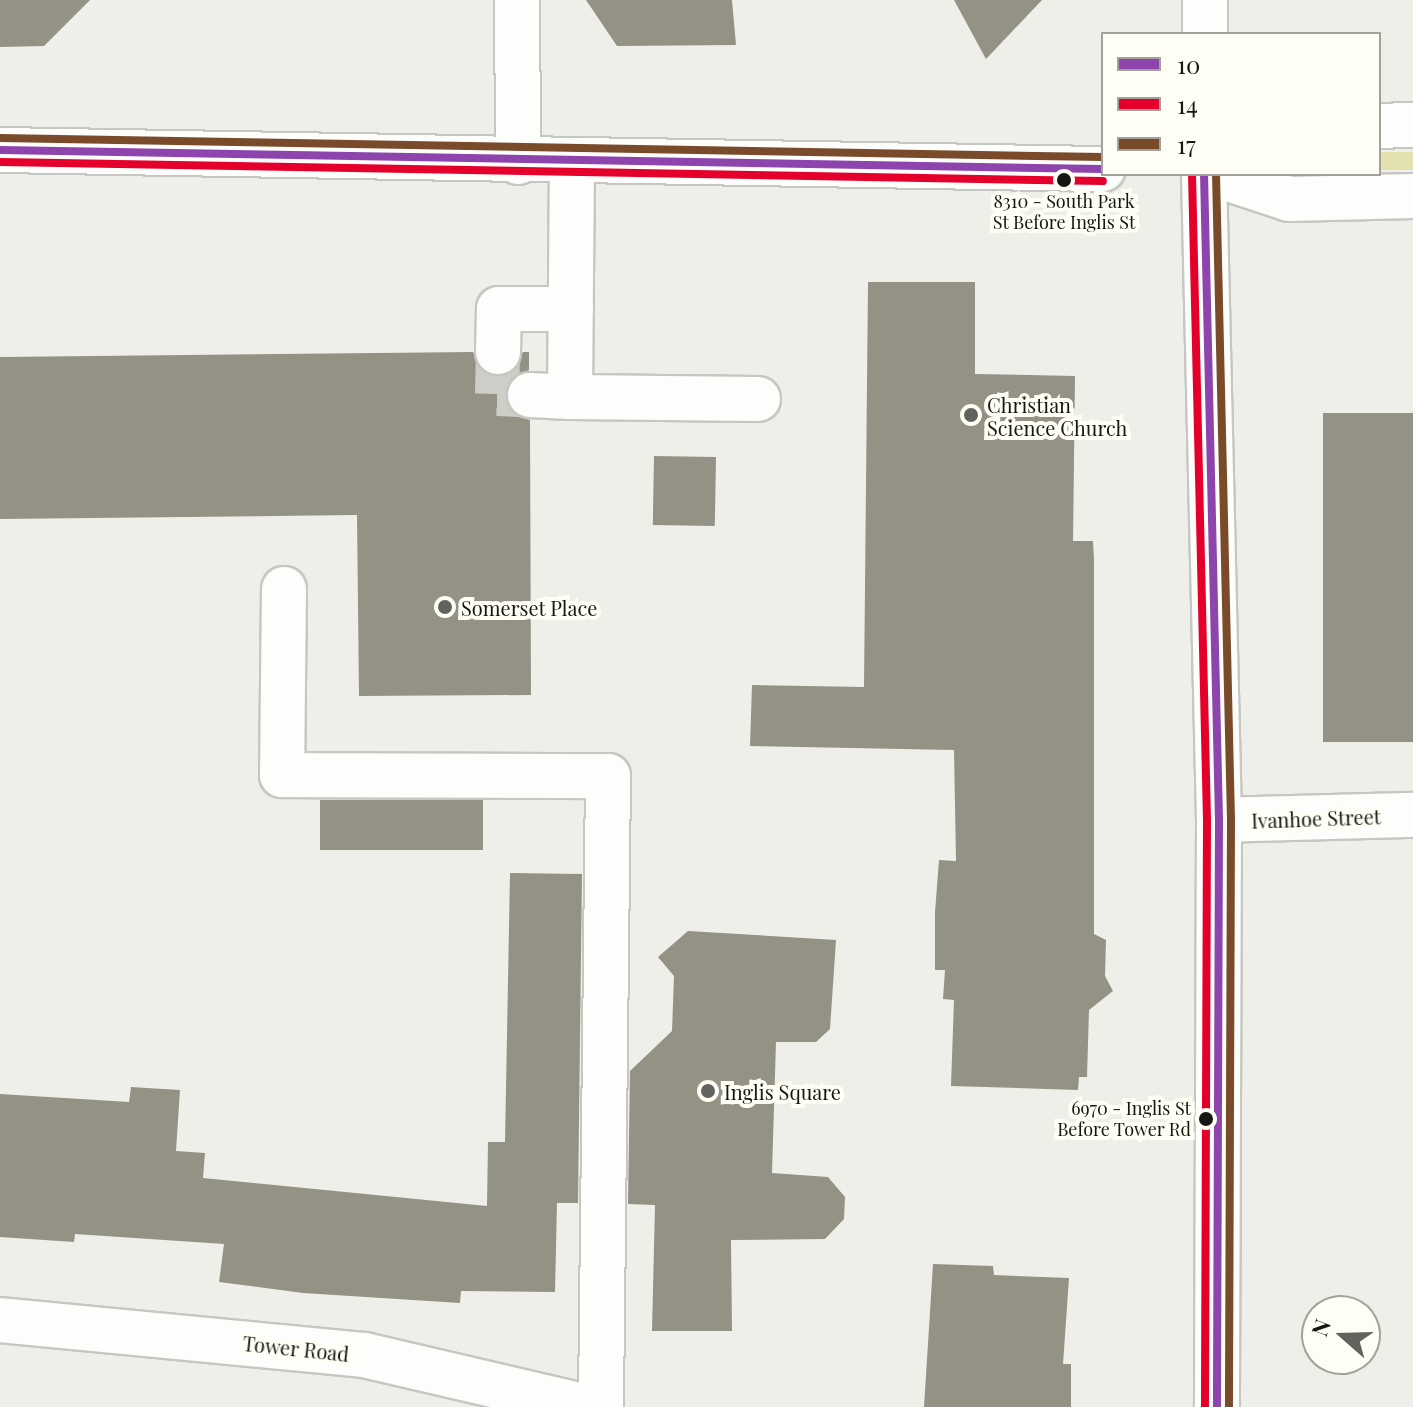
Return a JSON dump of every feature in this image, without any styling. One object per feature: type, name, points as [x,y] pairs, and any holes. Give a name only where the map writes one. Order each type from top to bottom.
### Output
[{"type":"street","points":[[517,0],[518,162]]},
{"type":"street","points":[[1205,0],[1205,32]]},
{"type":"street","points":[[1381,126],[1413,125]]},
{"type":"street","points":[[0,150],[572,163],[1101,169]]},
{"type":"street","points":[[572,163],[571,309],[550,396],[758,399]]},
{"type":"street","points":[[1204,176],[1219,820],[1217,1407]]},
{"type":"street","points":[[1220,176],[1289,199],[1413,196]]},
{"type":"street","points":[[498,352],[499,309],[571,309]]},
{"type":"street","points":[[284,589],[282,775],[608,776],[601,1407]]},
{"type":"street","name":"Ivanhoe Street","points":[[1219,820],[1413,815]]},
{"type":"street","name":"Tower Road","points":[[0,1320],[364,1355],[587,1407]]},
{"type":"shaded area","points":[[1381,152],[1413,152],[1413,170],[1381,170]]},
{"type":"building","points":[[0,0],[90,0],[44,46],[0,47]]},
{"type":"building","points":[[586,0],[732,0],[736,45],[617,46]]},
{"type":"building","points":[[954,0],[1042,0],[986,59]]},
{"type":"building","points":[[868,282],[975,282],[975,374],[1075,376],[1073,541],[1093,541],[1094,560],[1094,934],[1106,940],[1105,976],[1113,991],[1089,1010],[1087,1077],[1079,1077],[1078,1090],[951,1086],[954,1000],[943,999],[945,970],[935,970],[935,912],[939,860],[956,861],[954,750],[750,746],[752,685],[864,687]]},
{"type":"building","name":"Somerset Place","points":[[473,352],[484,373],[498,377],[511,373],[523,352],[529,352],[529,370],[510,381],[505,395],[516,416],[530,420],[531,695],[359,696],[357,515],[0,519],[0,357]]},
{"type":"building","points":[[1323,413],[1413,413],[1413,742],[1323,742]]},
{"type":"building","points":[[654,456],[716,457],[715,526],[653,525]]},
{"type":"building","points":[[320,800],[483,800],[483,850],[320,850]]},
{"type":"building","points":[[510,873],[582,874],[578,1203],[557,1203],[555,1292],[461,1291],[460,1303],[303,1293],[219,1282],[224,1244],[75,1234],[74,1242],[0,1237],[0,1094],[129,1102],[131,1087],[180,1090],[176,1151],[205,1153],[203,1178],[487,1206],[488,1142],[505,1142]]},
{"type":"building","points":[[688,931],[836,940],[830,1029],[816,1042],[776,1042],[772,1173],[828,1177],[845,1197],[844,1219],[825,1239],[731,1240],[732,1331],[652,1331],[655,1205],[628,1204],[630,1071],[672,1031],[674,976],[658,957]]},
{"type":"building","points":[[933,1264],[993,1266],[994,1275],[1069,1278],[1063,1364],[1071,1364],[1071,1407],[924,1407]]},
{"type":"tunnel","points":[[498,352],[497,394],[530,395]]},
{"type":"transit line","name":"17","points":[[0,138],[1101,157]]},
{"type":"transit line","name":"10","points":[[0,150],[1101,169]]},
{"type":"transit line","name":"14","points":[[0,162],[1103,181]]},
{"type":"transit line","name":"14","points":[[1192,176],[1207,820],[1205,1407]]},
{"type":"transit line","name":"10","points":[[1204,176],[1219,820],[1217,1407]]},
{"type":"transit line","name":"17","points":[[1216,176],[1231,820],[1229,1407]]},
{"type":"place","name":"8310 - South Park St Before Inglis St","points":[[1064,180]]},
{"type":"place","name":"Christian Science Church","points":[[971,415]]},
{"type":"place","name":"Somerset Place","points":[[445,607]]},
{"type":"place","name":"Inglis Square","points":[[708,1091]]},
{"type":"place","name":"6970 - Inglis St Before Tower Rd","points":[[1206,1119]]}]
